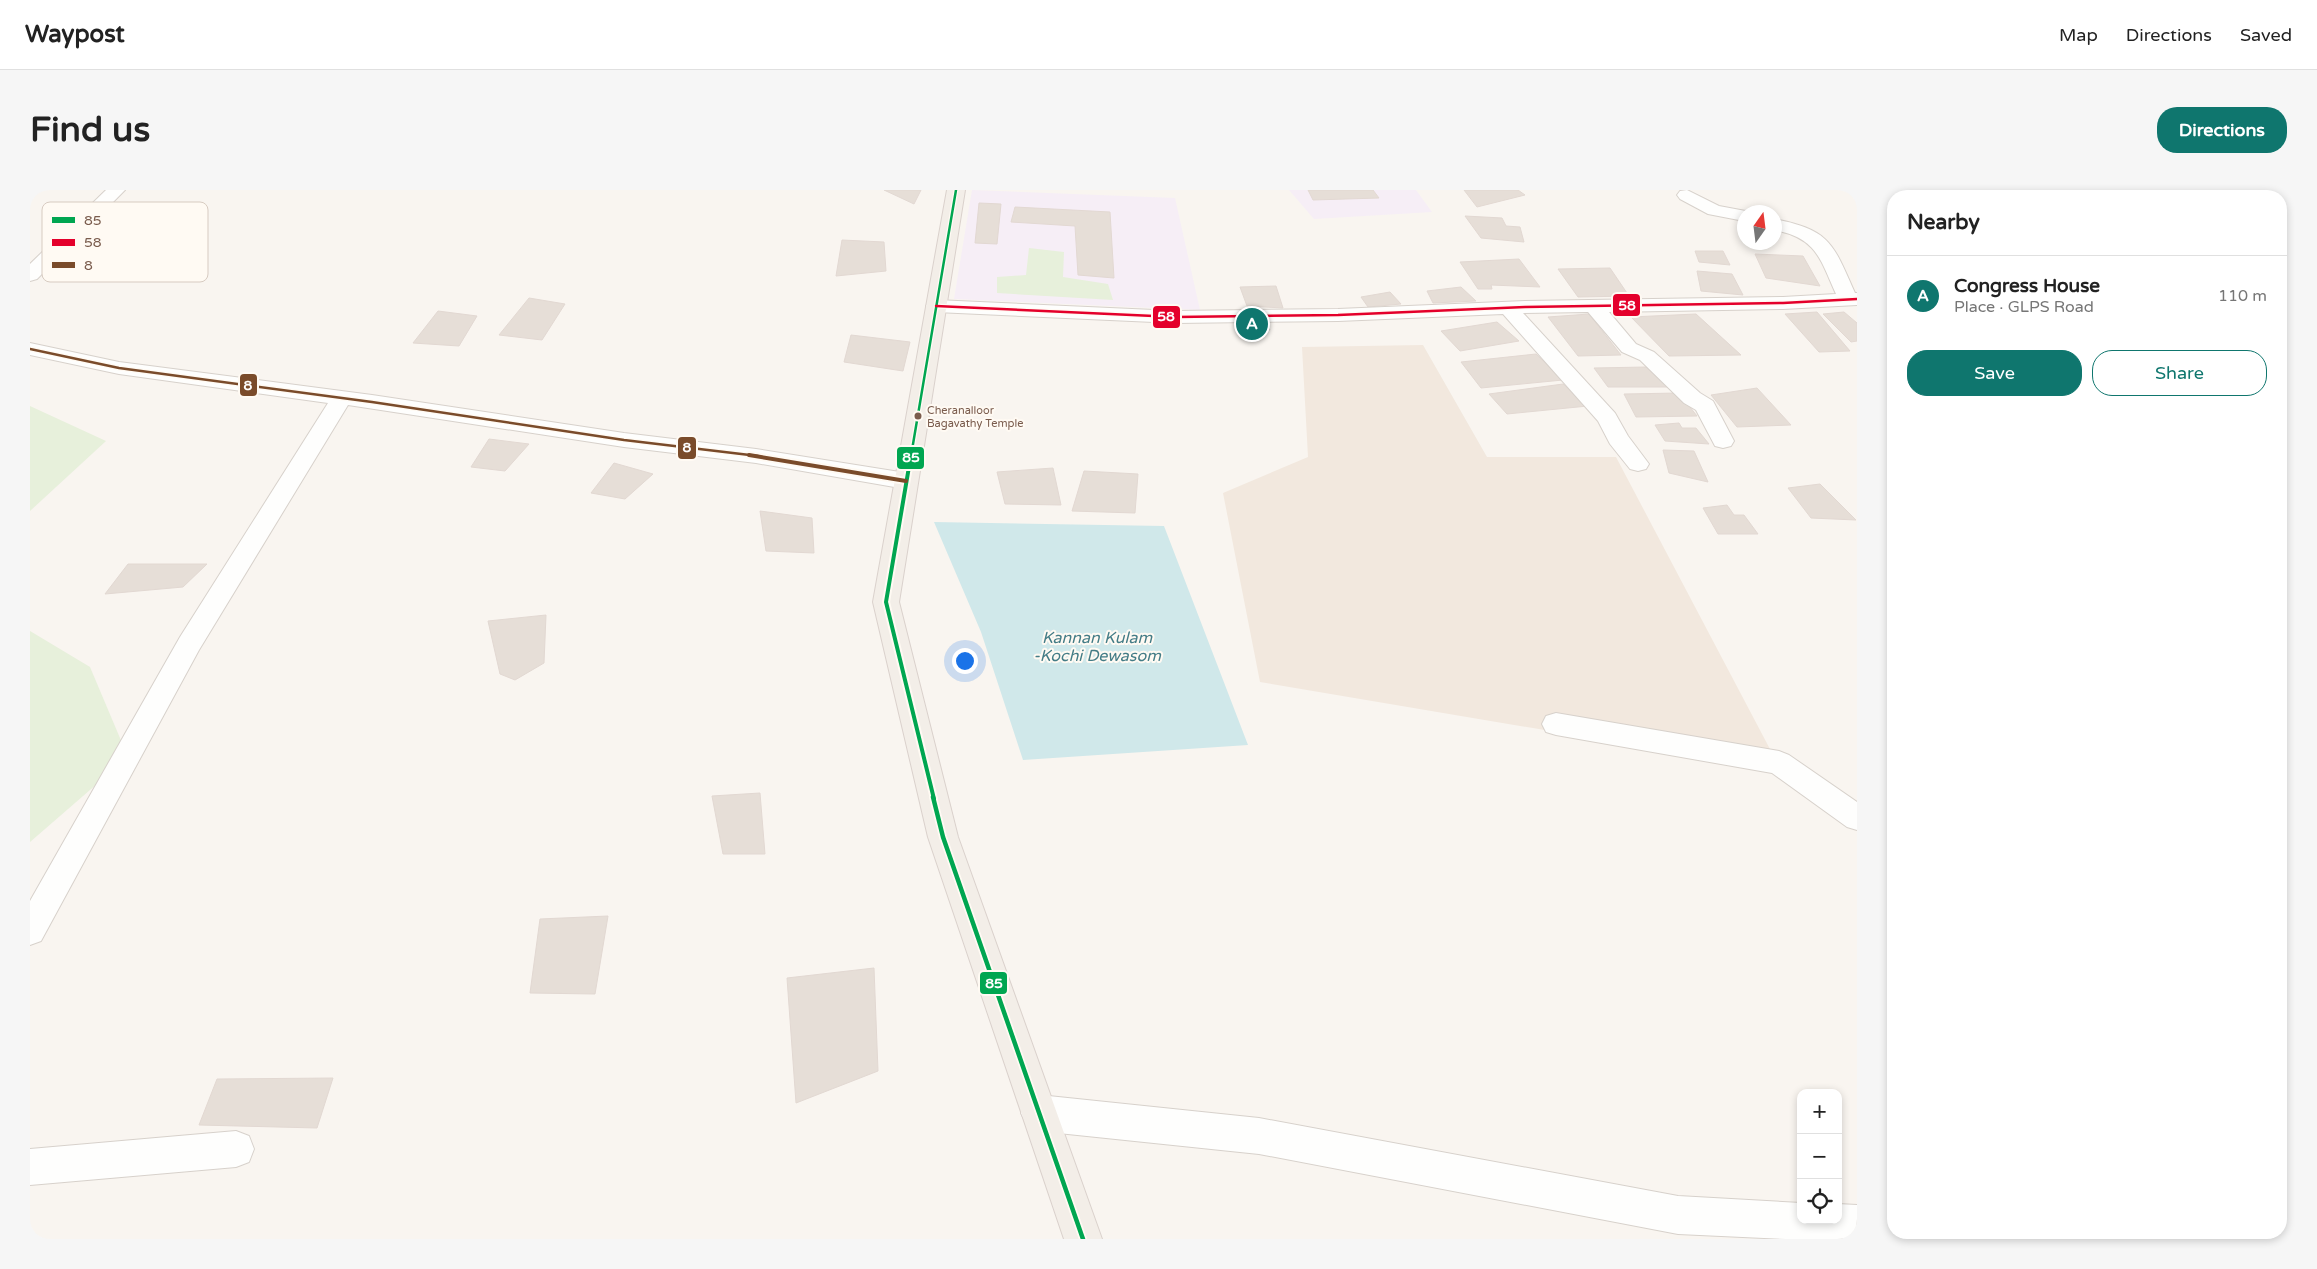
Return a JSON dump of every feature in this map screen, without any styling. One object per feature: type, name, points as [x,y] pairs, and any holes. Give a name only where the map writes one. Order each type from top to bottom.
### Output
[{"type":"main road","points":[[956,190],[886,602],[943,837],[1083,1239]]},
{"type":"street","points":[[104,202],[116,190]]},
{"type":"street","points":[[1686,196],[1714,210],[1737,215]]},
{"type":"street","points":[[936,306],[1176,317],[1338,315],[1508,308],[1783,303],[1852,299],[1817,240],[1794,228],[1782,226]]},
{"type":"street","points":[[30,275],[42,263]]},
{"type":"street","points":[[1594,306],[1629,348],[1647,356],[1692,398],[1706,406],[1723,441]]},
{"type":"street","points":[[1508,308],[1607,418],[1618,439],[1638,464]]},
{"type":"street","points":[[30,349],[119,368],[342,398],[624,440],[756,456],[906,481]]},
{"type":"street","points":[[30,931],[189,644],[342,398]]},
{"type":"street","points":[[1556,724],[1779,763],[1857,818]]},
{"type":"street","points":[[1039,1113],[1259,1136],[1678,1215],[1857,1224]]},
{"type":"street","points":[[30,1167],[236,1149]]},
{"type":"shaded area","points":[[972,190],[1175,198],[1200,310],[954,299]]},
{"type":"shaded area","points":[[1289,190],[1416,190],[1432,212],[1314,219]]},
{"type":"shaded area","points":[[1423,345],[1487,457],[1616,457],[1781,770],[1260,682],[1223,493],[1308,457],[1302,347]]},
{"type":"green space","points":[[1029,248],[1064,252],[1063,277],[1108,284],[1113,300],[997,293],[997,277],[1026,275]]},
{"type":"green space","points":[[30,406],[106,441],[30,511]]},
{"type":"green space","points":[[30,631],[90,667],[128,757],[30,842]]},
{"type":"water","name":"Kannan Kulam -Kochi Dewasom","points":[[934,522],[1164,526],[1248,745],[1023,760],[981,632]]},
{"type":"building","points":[[884,190],[921,190],[914,204]]},
{"type":"building","points":[[1308,190],[1373,190],[1379,198],[1313,200]]},
{"type":"building","points":[[1464,190],[1518,190],[1525,195],[1477,207]]},
{"type":"building","points":[[979,203],[1001,204],[997,244],[975,243]]},
{"type":"building","points":[[1015,207],[1110,212],[1114,278],[1078,275],[1075,226],[1011,222]]},
{"type":"building","points":[[1465,216],[1502,218],[1506,226],[1520,227],[1524,242],[1481,238]]},
{"type":"building","points":[[842,240],[884,242],[886,271],[836,276]]},
{"type":"building","points":[[1695,251],[1723,251],[1730,265],[1699,262]]},
{"type":"building","points":[[1755,254],[1803,256],[1820,286],[1766,278]]},
{"type":"building","points":[[1519,259],[1540,287],[1491,285],[1492,289],[1478,289],[1460,262]]},
{"type":"building","points":[[1610,268],[1629,296],[1578,297],[1558,269]]},
{"type":"building","points":[[1697,271],[1732,274],[1743,295],[1701,291]]},
{"type":"building","points":[[1276,286],[1283,308],[1247,306],[1240,287]]},
{"type":"building","points":[[1461,287],[1476,301],[1433,303],[1427,291]]},
{"type":"building","points":[[1390,292],[1401,304],[1368,307],[1361,297]]},
{"type":"building","points":[[529,298],[565,304],[542,340],[499,335]]},
{"type":"building","points":[[438,311],[477,316],[459,346],[413,343]]},
{"type":"building","points":[[1817,312],[1850,351],[1819,352],[1785,314]]},
{"type":"building","points":[[1844,312],[1857,323],[1857,341],[1851,342],[1823,314]]},
{"type":"building","points":[[1589,314],[1621,355],[1578,356],[1548,317]]},
{"type":"building","points":[[1696,314],[1741,355],[1669,356],[1631,317]]},
{"type":"building","points":[[1263,318],[1270,330],[1238,330],[1236,319]]},
{"type":"building","points":[[1497,322],[1519,341],[1460,351],[1441,331]]},
{"type":"building","points":[[851,335],[910,342],[903,371],[844,362]]},
{"type":"building","points":[[1536,354],[1563,380],[1481,388],[1461,362]]},
{"type":"building","points":[[1646,367],[1668,387],[1608,387],[1594,368]]},
{"type":"building","points":[[1563,384],[1588,406],[1507,414],[1489,394]]},
{"type":"building","points":[[1757,388],[1791,425],[1737,427],[1711,395]]},
{"type":"building","points":[[1679,393],[1697,416],[1636,417],[1624,394]]},
{"type":"building","points":[[1679,423],[1682,428],[1696,428],[1709,444],[1665,441],[1655,425]]},
{"type":"building","points":[[489,439],[529,444],[505,471],[471,467]]},
{"type":"building","points":[[1663,450],[1694,451],[1708,482],[1669,473]]},
{"type":"building","points":[[614,463],[653,474],[625,499],[591,493]]},
{"type":"building","points":[[1053,468],[1061,505],[1005,504],[997,472]]},
{"type":"building","points":[[1084,471],[1138,474],[1135,513],[1072,511]]},
{"type":"building","points":[[1820,484],[1856,520],[1811,518],[1788,488]]},
{"type":"building","points":[[1727,505],[1734,515],[1744,515],[1758,534],[1718,534],[1703,508]]},
{"type":"building","points":[[760,511],[812,518],[814,553],[766,551]]},
{"type":"building","points":[[128,564],[207,564],[183,587],[105,594]]},
{"type":"building","points":[[546,615],[544,663],[515,680],[500,674],[488,621]]},
{"type":"building","points":[[760,793],[765,854],[723,854],[712,796]]},
{"type":"building","points":[[608,916],[595,994],[530,993],[540,919]]},
{"type":"building","points":[[874,968],[878,1071],[796,1103],[787,978]]},
{"type":"building","points":[[333,1078],[317,1128],[199,1125],[217,1079]]},
{"type":"transit line","name":"85","points":[[956,190],[886,602],[943,837],[1083,1239]]},
{"type":"transit line","name":"58","points":[[936,306],[1176,317],[1338,315],[1525,307],[1783,303],[1857,299]]},
{"type":"transit line","name":"8","points":[[30,349],[119,368],[372,402],[624,440],[756,456],[906,481]]},
{"type":"place","name":"Congress House","points":[[1252,324]]},
{"type":"place","name":"Cheranalloor Bagavathy Temple","points":[[918,416]]}]
